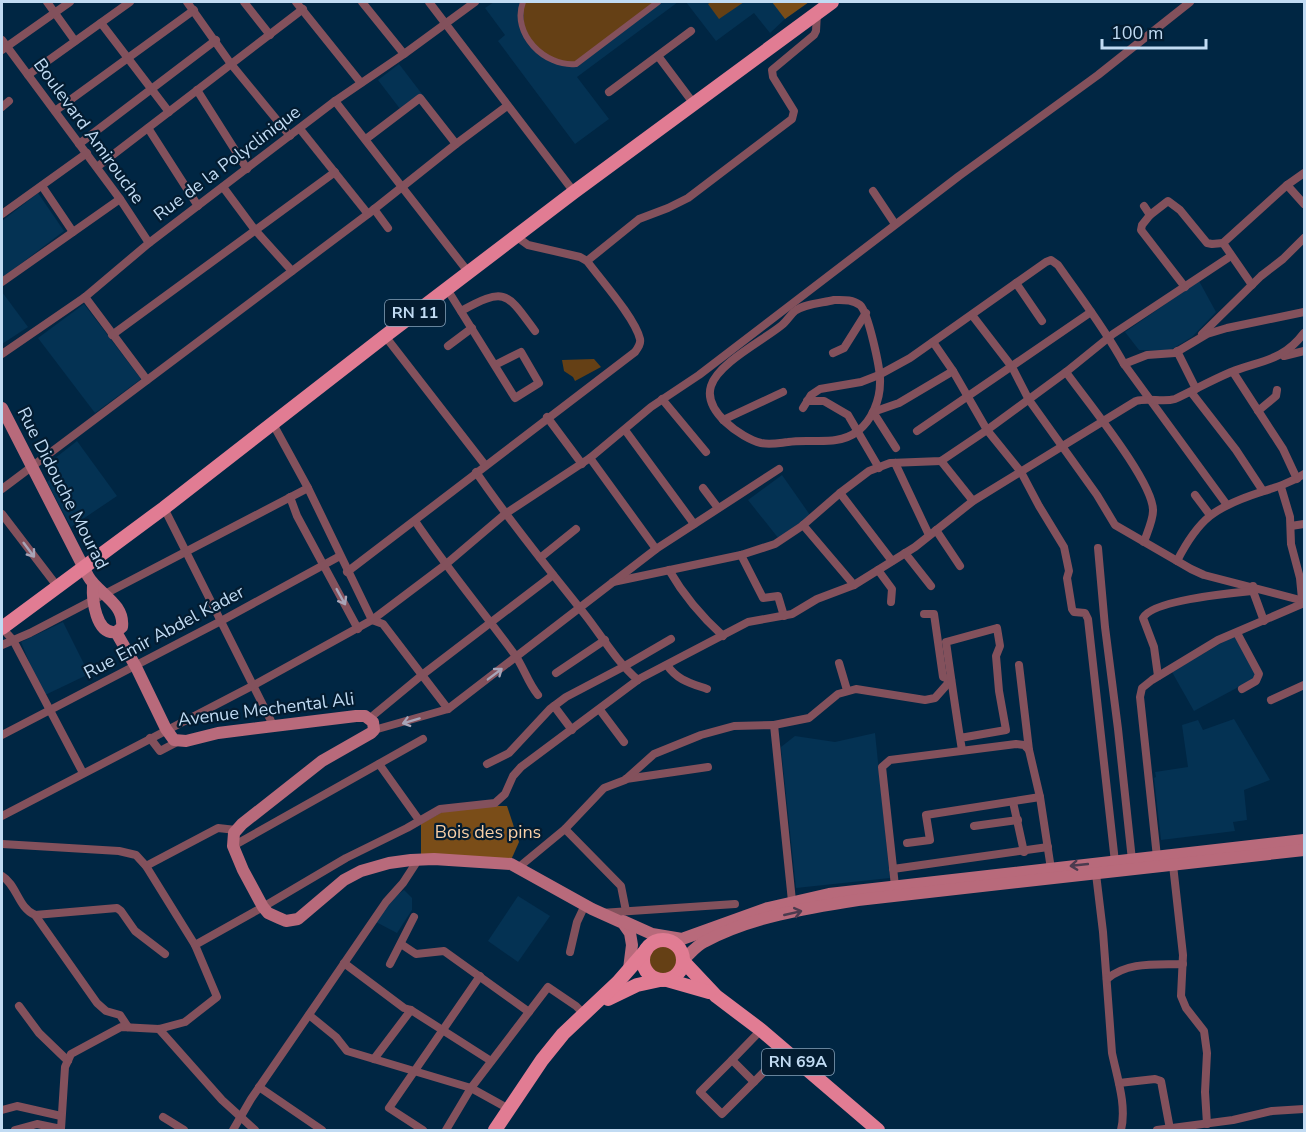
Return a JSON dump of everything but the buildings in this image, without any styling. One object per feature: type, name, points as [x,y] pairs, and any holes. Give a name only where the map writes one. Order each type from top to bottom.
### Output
[{"type":"main road","name":"RN 11","points":[[2,628],[164,508],[574,192],[832,2]]},
{"type":"main road","name":"Rue Didouche Mourad","points":[[2,408],[93,585]]},
{"type":"main road","points":[[93,585],[105,593],[122,618],[122,627],[113,633],[104,629],[95,611],[92,599],[93,585]]},
{"type":"main road","name":"Avenue Mechental Ali","points":[[116,632],[172,739],[180,741],[273,725],[356,716],[372,724]]},
{"type":"main road","points":[[372,724],[236,830],[233,846],[268,913],[290,921],[298,919],[308,913],[331,890],[350,877],[379,866],[418,860],[507,863],[519,867],[625,925],[651,976],[664,980]]},
{"type":"main road","points":[[495,1131],[542,1060],[629,969],[640,953],[654,943],[682,939],[792,901],[895,886],[1305,840]]},
{"type":"main road","points":[[585,1013],[623,990],[649,981],[664,980],[677,974],[683,960],[701,944],[722,934],[821,906],[1305,850]]},
{"type":"main road","points":[[606,915],[675,945],[683,960]]},
{"type":"main road","points":[[652,934],[682,939]]},
{"type":"main road","name":"RN 69A","points":[[683,960],[717,996],[785,1050],[878,1131]]},
{"type":"main road","name":"RN 69A","points":[[664,980],[703,989],[717,996]]},
{"type":"street","points":[[47,2],[75,41]]},
{"type":"street","points":[[3,45],[70,2]]},
{"type":"street","points":[[187,2],[231,64],[290,136]]},
{"type":"street","points":[[244,2],[270,35]]},
{"type":"street","points":[[296,2],[361,83]]},
{"type":"street","points":[[362,2],[404,54]]},
{"type":"street","points":[[429,2],[574,192]]},
{"type":"street","name":"Rue de la Polyclinique","points":[[2,354],[85,297],[149,243],[335,101],[475,2]]},
{"type":"street","points":[[523,2],[519,19],[524,32],[545,57],[564,65],[576,64],[658,2]]},
{"type":"street","points":[[2,816],[254,685],[372,620],[445,565],[505,514],[582,464],[662,399],[699,375],[895,224],[1098,75],[1190,2]]},
{"type":"street","points":[[27,75],[101,23],[124,3]]},
{"type":"street","points":[[97,167],[303,9]]},
{"type":"street","points":[[55,111],[194,10]]},
{"type":"street","points":[[587,261],[639,219],[688,198],[792,119],[794,111],[773,77],[772,70],[814,35],[817,12]]},
{"type":"street","points":[[101,23],[169,112]]},
{"type":"street","points":[[609,92],[691,31]]},
{"type":"street","points":[[79,144],[216,40]]},
{"type":"street","name":"Boulevard Amirouche","points":[[3,45],[87,153],[149,243]]},
{"type":"street","points":[[658,56],[694,104]]},
{"type":"street","points":[[197,90],[247,169]]},
{"type":"street","points":[[366,139],[420,99],[456,144]]},
{"type":"street","points":[[335,101],[469,273]]},
{"type":"street","points":[[2,489],[507,106]]},
{"type":"street","points":[[148,128],[198,206]]},
{"type":"street","points":[[300,129],[335,172],[388,228]]},
{"type":"street","points":[[2,214],[87,153]]},
{"type":"street","points":[[112,335],[335,172]]},
{"type":"street","points":[[1185,287],[1141,230],[1150,215],[1168,201],[1180,210],[1207,243],[1223,243],[1287,185],[1305,172]]},
{"type":"street","points":[[1287,185],[1305,204]]},
{"type":"street","points":[[42,186],[73,232]]},
{"type":"street","points":[[223,187],[255,230],[292,271]]},
{"type":"street","points":[[873,191],[895,224]]},
{"type":"street","points":[[2,282],[120,199]]},
{"type":"street","points":[[1144,206],[1150,215]]},
{"type":"street","points":[[347,572],[635,352],[640,345],[631,321],[587,261],[580,257],[528,245],[517,237]]},
{"type":"street","points":[[1196,340],[1252,285],[1305,238]]},
{"type":"street","points":[[1223,243],[1252,285]]},
{"type":"street","points":[[613,582],[741,555],[775,544],[803,525],[869,471],[895,463],[941,461],[1029,400],[1113,334],[1231,256]]},
{"type":"street","points":[[879,468],[848,415],[824,401],[805,404],[811,395],[820,389],[861,382],[910,358],[1051,260],[1058,265],[1110,338],[1124,364],[1154,402],[1227,505]]},
{"type":"street","points":[[1016,283],[1042,321]]},
{"type":"street","points":[[447,289],[515,398],[539,384],[520,352],[495,365]]},
{"type":"street","points":[[461,311],[484,298],[495,295],[505,296],[514,303],[536,331]]},
{"type":"street","points":[[85,297],[147,381]]},
{"type":"street","points":[[834,300],[852,300],[860,305],[866,313],[879,375],[879,390],[873,412],[857,432],[842,439],[821,442],[801,440],[770,444],[746,436],[723,420],[711,396],[710,387],[736,357],[777,329],[795,311],[834,300]]},
{"type":"street","points":[[917,431],[967,399],[1091,312]]},
{"type":"street","points":[[1124,364],[1147,355],[1167,355],[1227,328],[1305,312]]},
{"type":"street","points":[[833,353],[843,348],[866,313]]},
{"type":"street","points":[[972,315],[1012,367],[1029,400],[1097,495],[1115,525],[1204,575],[1304,601]]},
{"type":"street","points":[[770,321],[777,329]]},
{"type":"street","points":[[448,346],[472,328]]},
{"type":"street","points":[[385,336],[485,465]]},
{"type":"street","points":[[195,945],[346,858],[441,808],[495,803],[505,794],[521,767],[638,680],[754,620],[792,614],[816,599],[854,585],[905,553],[973,501],[1136,401],[1154,402],[1175,399],[1233,372],[1288,351],[1303,339]]},
{"type":"street","points":[[933,342],[953,371],[967,399],[987,430],[1021,472],[1064,547],[1069,571],[1067,578],[1072,609],[1074,612],[1085,613],[1088,619],[1116,862]]},
{"type":"street","points":[[1178,351],[1193,390],[1263,491]]},
{"type":"street","points":[[1273,358],[1305,351]]},
{"type":"street","points":[[873,412],[899,403],[953,371]]},
{"type":"street","points":[[1066,372],[1125,452],[1149,495],[1153,511],[1144,542]]},
{"type":"street","points":[[1177,561],[1191,535],[1210,515],[1227,505],[1263,491],[1281,487],[1301,476],[1233,372]]},
{"type":"street","points":[[1258,411],[1276,396],[1277,390]]},
{"type":"street","points":[[723,420],[783,392]]},
{"type":"street","points":[[662,399],[706,452]]},
{"type":"street","points":[[873,412],[896,448]]},
{"type":"street","points":[[547,417],[582,464]]},
{"type":"street","points":[[273,424],[308,488],[372,620],[383,624],[448,709]]},
{"type":"street","points":[[625,430],[694,524]]},
{"type":"street","points":[[590,458],[656,549]]},
{"type":"street","points":[[941,461],[973,501]]},
{"type":"street","points":[[895,463],[932,533],[960,566]]},
{"type":"street","points":[[372,724],[448,709],[656,549],[778,470]]},
{"type":"street","points":[[476,472],[505,514],[605,640],[623,667],[638,680]]},
{"type":"street","points":[[1281,487],[1291,526],[1290,544],[1304,601]]},
{"type":"street","points":[[2,645],[30,633],[308,488]]},
{"type":"street","points":[[703,488],[717,508]]},
{"type":"street","points":[[840,493],[892,561]]},
{"type":"street","points":[[1195,495],[1210,515]]},
{"type":"street","points":[[290,497],[358,629]]},
{"type":"street","points":[[164,508],[273,725]]},
{"type":"street","points":[[2,514],[57,586]]},
{"type":"street","points":[[415,521],[445,565],[517,658],[530,685],[538,695]]},
{"type":"street","points":[[1291,526],[1305,524]]},
{"type":"street","points":[[803,525],[854,585]]},
{"type":"street","points":[[540,558],[576,530]]},
{"type":"street","points":[[1098,548],[1132,860]]},
{"type":"street","points":[[905,553],[931,586]]},
{"type":"street","name":"Rue Emir Abdel Kader","points":[[2,735],[136,667],[324,566],[340,555]]},
{"type":"street","points":[[741,555],[763,598],[778,596],[784,616]]},
{"type":"street","points":[[669,570],[684,595],[702,617],[723,636]]},
{"type":"street","points":[[878,570],[892,589],[891,602]]},
{"type":"street","points":[[372,724],[422,675],[553,575]]},
{"type":"street","points":[[1253,588],[1264,621]]},
{"type":"street","points":[[1158,676],[1154,647],[1144,621],[1146,614],[1161,607],[1200,597],[1253,588]]},
{"type":"street","points":[[1157,857],[1140,697],[1142,688],[1218,640],[1304,601]]},
{"type":"street","points":[[924,614],[934,614],[943,677],[951,680]]},
{"type":"street","points":[[2,628],[13,640],[82,773]]},
{"type":"street","points":[[960,738],[1006,730],[999,691],[996,656],[1000,646],[997,628],[946,642],[951,680],[960,738],[962,750]]},
{"type":"street","points":[[1237,633],[1259,674],[1256,681],[1242,689]]},
{"type":"street","points":[[487,764],[509,753],[554,706],[566,697],[671,639]]},
{"type":"street","points":[[556,673],[605,640]]},
{"type":"street","points":[[839,663],[847,690]]},
{"type":"street","points":[[667,665],[672,674],[679,679],[707,689]]},
{"type":"street","points":[[1019,665],[1029,750],[1040,797],[1051,869]]},
{"type":"street","points":[[626,779],[654,754],[701,735],[734,726],[774,724],[808,718],[838,694],[847,690],[865,689],[925,700],[935,698],[951,680]]},
{"type":"street","points":[[1271,700],[1305,685]]},
{"type":"street","points":[[554,706],[572,730]]},
{"type":"street","points":[[600,710],[624,742]]},
{"type":"street","points":[[774,724],[792,901]]},
{"type":"street","points":[[150,738],[160,751],[180,741]]},
{"type":"street","points":[[233,846],[423,739]]},
{"type":"street","points":[[895,886],[882,767],[890,760],[962,750],[1016,744],[1024,745],[1029,750]]},
{"type":"street","points":[[379,764],[419,820]]},
{"type":"street","points":[[519,867],[566,829],[604,788],[626,779],[708,767]]},
{"type":"street","points":[[496,786],[508,786]]},
{"type":"street","points":[[907,843],[930,840],[926,815],[1040,797]]},
{"type":"street","points":[[1013,802],[1024,852]]},
{"type":"street","points":[[974,826],[1017,820]]},
{"type":"street","points":[[146,866],[218,828],[236,830]]},
{"type":"street","points":[[566,829],[621,886],[626,911]]},
{"type":"street","points":[[2,844],[119,851],[136,855],[146,866],[195,945],[217,997],[185,1022],[159,1029],[121,1027],[72,1054],[65,1067],[61,1129],[37,1124],[15,1131]]},
{"type":"street","points":[[892,869],[1048,847]]},
{"type":"street","points":[[233,1131],[259,1087],[386,902],[403,883],[418,860]]},
{"type":"street","points":[[1173,865],[1183,964],[1181,996],[1186,1008],[1204,1031],[1207,1053],[1205,1092],[1207,1124]]},
{"type":"street","points":[[1096,874],[1112,1053],[1119,1083],[1123,1117],[1120,1131]]},
{"type":"street","points":[[2,876],[8,880],[27,910],[35,915],[97,1003],[106,1011],[120,1015],[128,1028]]},
{"type":"street","points":[[606,915],[626,911],[735,904]]},
{"type":"street","points":[[570,952],[577,922],[585,905]]},
{"type":"street","points":[[35,915],[113,907],[121,911],[135,931],[165,954]]},
{"type":"street","points":[[390,964],[414,917]]},
{"type":"street","points":[[401,944],[416,954],[444,951],[529,1012]]},
{"type":"street","points":[[344,963],[404,1008],[411,1010],[491,1061]]},
{"type":"street","points":[[1107,979],[1131,966],[1183,964]]},
{"type":"street","points":[[423,1131],[389,1108],[480,976]]},
{"type":"street","points":[[446,1131],[471,1088],[548,987],[585,1013]]},
{"type":"street","points":[[19,1006],[39,1033],[68,1061]]},
{"type":"street","points":[[374,1059],[411,1010]]},
{"type":"street","points":[[309,1015],[336,1037],[346,1051],[471,1088],[509,1109]]},
{"type":"street","points":[[159,1029],[222,1100],[255,1131]]},
{"type":"street","points":[[761,1030],[700,1092],[722,1114],[785,1050]]},
{"type":"street","points":[[732,1060],[754,1082]]},
{"type":"street","points":[[1119,1083],[1155,1078],[1161,1081],[1170,1129]]},
{"type":"street","points":[[259,1087],[322,1131]]},
{"type":"street","points":[[2,1110],[18,1106],[61,1116]]},
{"type":"street","points":[[1157,1131],[1272,1111],[1305,1109]]},
{"type":"street","points":[[163,1117],[184,1131]]},
{"type":"shaded area","points":[[494,2],[678,2],[577,77],[609,119],[575,144],[498,41],[505,35],[485,8]]},
{"type":"shaded area","points":[[523,2],[658,2],[576,64],[545,57],[524,33]]},
{"type":"shaded area","points":[[686,2],[809,2],[770,33],[754,13],[716,41]]},
{"type":"shaded area","points":[[711,2],[744,2],[719,19],[708,4]]},
{"type":"shaded area","points":[[399,64],[425,98],[404,114],[378,80]]},
{"type":"shaded area","points":[[38,193],[64,231],[2,278],[2,221]]},
{"type":"shaded area","points":[[1199,281],[1216,312],[1192,337],[1169,351],[1139,350],[1125,332]]},
{"type":"shaded area","points":[[2,292],[28,327],[2,344]]},
{"type":"shaded area","points":[[84,304],[141,379],[95,413],[38,338]]},
{"type":"shaded area","points":[[594,359],[601,367],[575,381],[564,371],[562,360]]},
{"type":"shaded area","points":[[77,441],[117,496],[71,527],[47,482],[51,479],[45,466]]},
{"type":"shaded area","points":[[782,475],[810,515],[779,539],[748,500]]},
{"type":"shaded area","points":[[63,622],[89,674],[43,696],[21,642]]},
{"type":"shaded area","points":[[1235,635],[1257,672],[1255,678],[1194,711],[1172,672]]},
{"type":"shaded area","points":[[1234,719],[1270,780],[1244,790],[1247,820],[1233,822],[1235,831],[1161,840],[1155,772],[1188,767],[1182,725],[1198,720],[1203,730]]},
{"type":"shaded area","points":[[875,733],[890,878],[796,888],[781,747],[795,736],[835,742]]},
{"type":"shaded area","points":[[404,890],[412,898],[412,910],[397,933],[376,922],[392,899]]},
{"type":"shaded area","points":[[518,896],[550,916],[518,962],[488,941]]},
{"type":"shaded area","points":[[663,945],[673,950],[678,960],[673,970],[663,975],[653,970],[648,960],[653,950]]},
{"type":"green space","points":[[772,2],[809,2],[785,19]]},
{"type":"green space","name":"Bois des pins","points":[[507,806],[519,842],[511,860],[421,855],[421,824],[444,811]]}]
